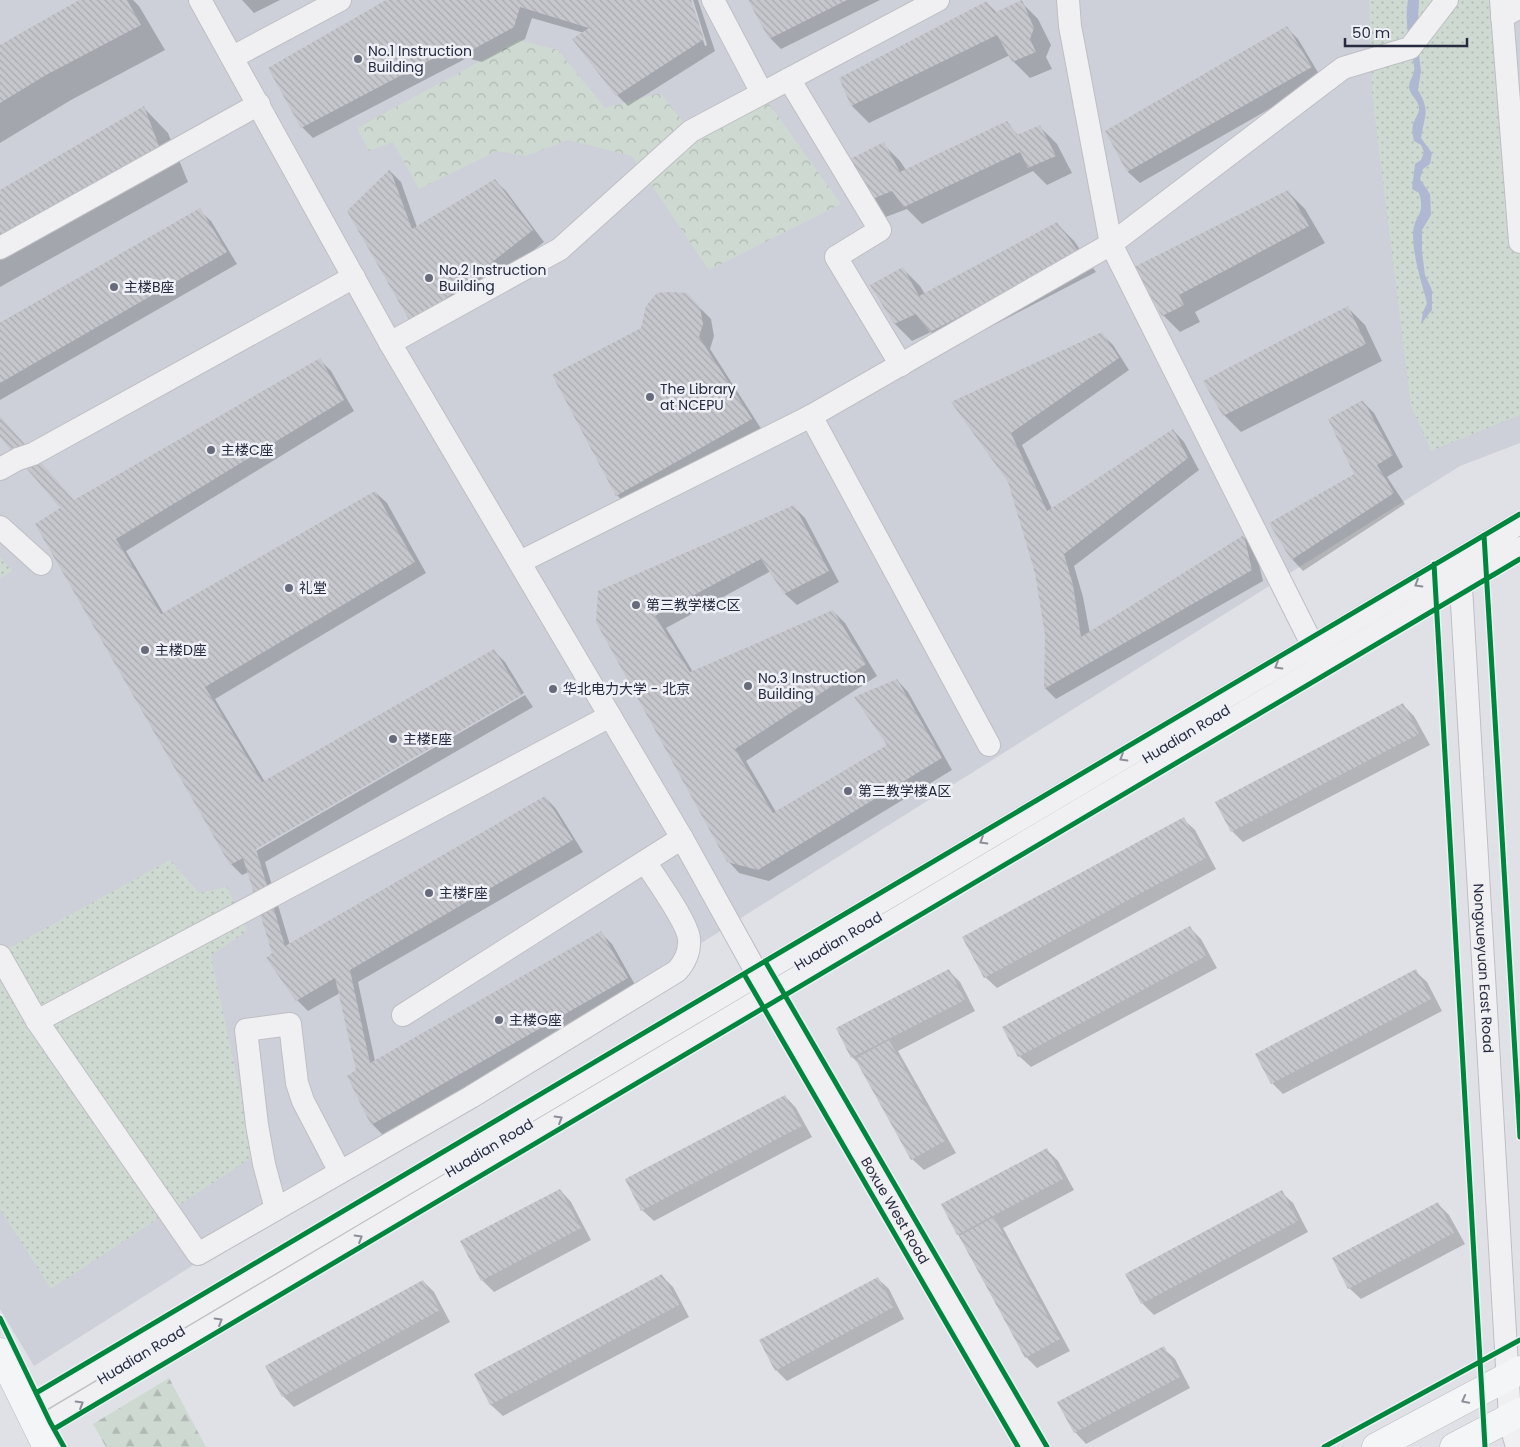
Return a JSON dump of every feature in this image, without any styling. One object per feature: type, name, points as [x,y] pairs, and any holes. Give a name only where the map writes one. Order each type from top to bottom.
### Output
[{"type":"main road","points":[[0,1352],[37,1428]]},
{"type":"main road","points":[[1376,1447],[1514,1373]]},
{"type":"main road","points":[[1454,1447],[1515,1414]]},
{"type":"street","name":"Boxue West Road","points":[[200,0],[233,56],[390,343],[682,838],[758,975],[1033,1447]]},
{"type":"street","points":[[233,56],[340,0]]},
{"type":"street","points":[[713,0],[762,93]]},
{"type":"street","points":[[390,343],[560,249],[691,131],[938,0]]},
{"type":"street","points":[[1068,0],[1070,26],[1111,244],[1318,656]]},
{"type":"street","points":[[520,562],[811,416],[1111,244],[1343,68],[1410,48],[1447,0]]},
{"type":"street","points":[[1508,8],[1520,235]]},
{"type":"street","points":[[789,79],[880,230],[836,257],[901,365]]},
{"type":"street","points":[[0,248],[259,104]]},
{"type":"street","points":[[0,469],[18,459],[33,454],[354,277]]},
{"type":"street","points":[[811,416],[989,745]]},
{"type":"street","name":"Huadian Road","points":[[37,1428],[770,994],[1318,656],[1460,559],[1520,523]]},
{"type":"street","points":[[0,527],[41,564]]},
{"type":"street","name":"Huadian Road","points":[[37,1428],[758,975],[1318,656],[1461,583],[1520,548]]},
{"type":"street","name":"Nongxueyuan East Road","points":[[1460,559],[1514,1373],[1515,1414],[1512,1429],[1517,1447]]},
{"type":"street","points":[[37,1020],[610,716]]},
{"type":"street","points":[[403,1015],[682,838]]},
{"type":"street","points":[[0,956],[37,1020],[198,1254],[471,1097],[677,970],[685,961],[689,939],[687,931],[676,910],[645,862]]},
{"type":"street","points":[[276,1209],[264,1164],[246,1030],[290,1024],[297,1083],[303,1100],[340,1172]]},
{"type":"shaded area","name":"华北电力大学 - 北京","points":[[0,0],[1520,0],[1520,443],[1460,466],[752,911],[34,1366],[0,1309]]},
{"type":"green space","points":[[1369,0],[1500,0],[1520,242],[1520,415],[1431,451],[1411,405],[1372,94]]},
{"type":"green space","points":[[519,40],[558,50],[605,108],[660,93],[691,131],[762,94],[841,204],[709,270],[632,156],[568,140],[526,156],[497,151],[419,189],[393,142],[369,151],[357,128]]},
{"type":"green space","points":[[0,557],[13,571],[0,578]]},
{"type":"green space","points":[[170,860],[199,893],[227,887],[247,931],[211,956],[254,1156],[51,1289],[0,1209],[0,953]]},
{"type":"green space","points":[[169,1378],[206,1447],[106,1447],[93,1424]]},
{"type":"water","points":[[1408,0],[1419,0],[1417,38],[1421,71],[1418,90],[1425,109],[1421,138],[1432,153],[1430,164],[1423,169],[1420,179],[1430,194],[1431,215],[1422,230],[1422,252],[1425,275],[1432,290],[1432,310],[1421,324],[1427,303],[1416,260],[1413,234],[1421,201],[1419,193],[1412,189],[1415,164],[1421,160],[1424,152],[1421,145],[1414,141],[1412,132],[1419,108],[1409,87],[1414,73],[1414,63],[1407,27]]},
{"type":"building","points":[[79,0],[127,0],[141,25],[46,75],[0,103],[0,45]]},
{"type":"building","name":"No.1 Instruction Building","points":[[386,0],[691,0],[704,39],[616,96],[572,39],[589,28],[520,7],[514,27],[470,51],[455,47],[301,128],[268,68]]},
{"type":"building","points":[[748,0],[847,0],[769,39]]},
{"type":"building","points":[[1022,0],[1034,28],[1030,39],[1036,52],[1012,62],[997,35],[851,106],[839,78],[987,1],[994,13]]},
{"type":"building","points":[[1287,26],[1312,67],[1127,172],[1105,131]]},
{"type":"building","points":[[144,106],[163,157],[0,248],[0,190]]},
{"type":"building","points":[[1007,121],[1017,135],[1040,125],[1056,156],[1028,168],[1020,152],[904,207],[892,191],[865,202],[844,162],[884,142],[900,172]]},
{"type":"building","name":"No.2 Instruction Building","points":[[390,169],[412,229],[495,179],[533,230],[412,325],[347,211]]},
{"type":"building","points":[[1288,190],[1309,226],[1179,295],[1184,305],[1162,316],[1134,267]]},
{"type":"building","name":"主楼B座","points":[[200,208],[227,252],[0,383],[0,323]]},
{"type":"building","points":[[1057,222],[1080,254],[930,332],[916,314],[894,324],[870,285],[903,267],[919,296]]},
{"type":"building","name":"The Library at NCEPU","points":[[657,293],[687,293],[700,307],[703,324],[699,337],[752,419],[616,496],[552,375],[641,328],[646,306]]},
{"type":"building","points":[[1348,306],[1366,344],[1223,416],[1203,381]]},
{"type":"building","points":[[1102,332],[1119,358],[1011,433],[1047,511],[1173,429],[1188,458],[1064,554],[1073,585],[1081,637],[1244,535],[1252,570],[1044,689],[1045,635],[1035,573],[1008,482],[951,402]]},
{"type":"building","points":[[320,358],[344,400],[116,539],[161,614],[375,491],[415,562],[205,687],[262,782],[494,649],[522,695],[256,849],[285,946],[545,796],[573,840],[350,970],[370,1063],[601,931],[628,978],[371,1125],[347,1076],[356,1070],[335,978],[296,1001],[266,958],[272,953],[243,858],[230,865],[35,524],[60,508],[0,437],[0,416],[74,500]]},
{"type":"building","points":[[1363,400],[1393,455],[1377,465],[1394,493],[1291,560],[1269,523],[1354,474],[1328,419]]},
{"type":"building","points":[[794,505],[829,571],[784,594],[761,559],[655,616],[690,672],[833,610],[866,664],[735,749],[773,813],[887,745],[854,697],[897,679],[942,758],[758,870],[727,862],[596,622],[598,591]]},
{"type":"building","points":[[1403,703],[1419,734],[1231,832],[1215,802]]},
{"type":"building","points":[[1184,817],[1206,858],[984,978],[962,937]]},
{"type":"building","points":[[1190,926],[1206,956],[1018,1057],[1002,1027]]},
{"type":"building","points":[[949,969],[965,1000],[851,1058],[836,1028]]},
{"type":"building","points":[[1416,969],[1431,999],[1271,1084],[1255,1054]]},
{"type":"building","points":[[889,1040],[945,1141],[911,1160],[855,1059]]},
{"type":"building","points":[[785,1095],[802,1126],[641,1211],[625,1179]]},
{"type":"building","points":[[1047,1148],[1063,1179],[957,1235],[941,1204]]},
{"type":"building","points":[[560,1189],[581,1228],[481,1281],[460,1241]]},
{"type":"building","points":[[1282,1190],[1298,1221],[1141,1304],[1125,1274]]},
{"type":"building","points":[[1438,1202],[1454,1233],[1348,1289],[1332,1258]]},
{"type":"building","points":[[994,1217],[1060,1339],[1025,1358],[959,1236]]},
{"type":"building","points":[[662,1274],[679,1305],[490,1405],[474,1374]]},
{"type":"building","points":[[878,1277],[894,1307],[775,1371],[759,1340]]},
{"type":"building","points":[[423,1280],[440,1310],[282,1397],[265,1366]]},
{"type":"building","points":[[1164,1346],[1180,1377],[1074,1433],[1057,1402]]},
{"type":"cycle path","points":[[36,1393],[1520,514]]},
{"type":"cycle path","points":[[1484,535],[1520,1137]]},
{"type":"cycle path","points":[[54,1429],[1520,559]]},
{"type":"cycle path","points":[[1434,564],[1485,1447]]},
{"type":"cycle path","points":[[765,961],[1047,1447]]},
{"type":"cycle path","points":[[744,974],[1018,1447]]},
{"type":"cycle path","points":[[0,1318],[64,1447]]},
{"type":"cycle path","points":[[1324,1447],[1520,1340]]},
{"type":"place","name":"No.1 Instruction Building","points":[[358,59]]},
{"type":"place","name":"No.2 Instruction Building","points":[[429,278]]},
{"type":"place","name":"主楼B座","points":[[114,287]]},
{"type":"place","name":"The Library at NCEPU","points":[[650,397]]},
{"type":"place","name":"主楼C座","points":[[211,450]]},
{"type":"place","name":"礼堂","points":[[289,588]]},
{"type":"place","name":"第三教学楼C区","points":[[636,605]]},
{"type":"place","name":"主楼D座","points":[[145,650]]},
{"type":"place","name":"No.3 Instruction Building","points":[[748,686]]},
{"type":"place","name":"华北电力大学 - 北京","points":[[553,689]]},
{"type":"place","name":"主楼E座","points":[[393,739]]},
{"type":"place","name":"第三教学楼A区","points":[[848,791]]},
{"type":"place","name":"主楼F座","points":[[429,893]]},
{"type":"place","name":"主楼G座","points":[[499,1020]]}]
